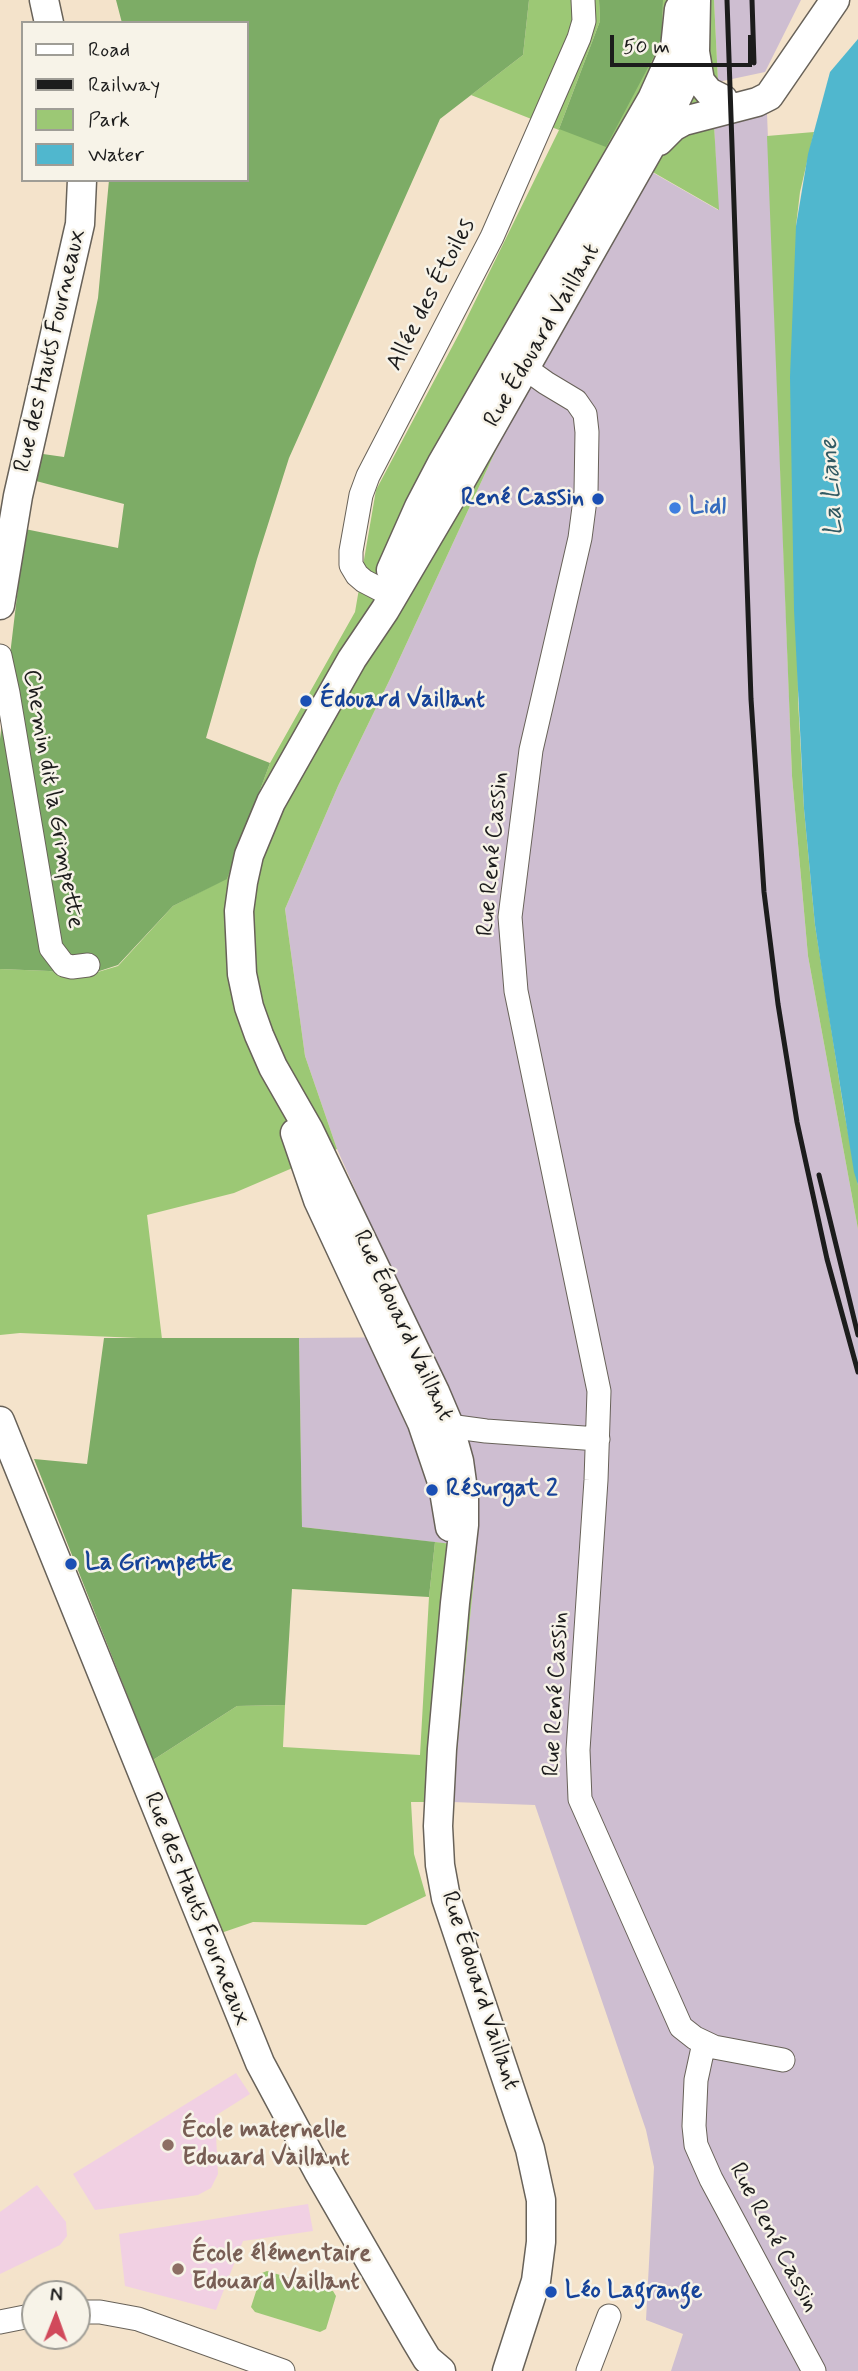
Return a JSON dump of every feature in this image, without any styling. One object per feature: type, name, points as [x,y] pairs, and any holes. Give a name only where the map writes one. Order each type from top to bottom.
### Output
[{"type":"street","points":[[44,0],[49,21]]},
{"type":"street","name":"Allée des Étoiles","points":[[388,593],[357,575],[351,565],[361,495],[368,475],[492,237],[579,38],[584,21],[583,0]]},
{"type":"street","name":"Rue Édouard Vaillant","points":[[515,361],[645,160],[694,101],[679,0]]},
{"type":"street","name":"Rue Édouard Vaillant","points":[[507,2371],[538,2270],[541,2200],[530,2149],[446,1898],[440,1866],[439,1796],[465,1511],[459,1461],[436,1424],[313,1189],[274,1067],[254,1021],[242,974],[239,926],[243,882],[249,855],[271,802],[515,361],[667,68],[687,46],[696,0]]},
{"type":"street","points":[[640,120],[658,107],[694,101],[757,103],[769,96],[835,0]]},
{"type":"street","points":[[687,46],[700,81],[709,92],[694,101]]},
{"type":"street","name":"Rue des Hauts Fourneaux","points":[[0,605],[18,496],[80,224],[82,182]]},
{"type":"street","name":"Rue René Cassin","points":[[515,361],[576,401],[585,414],[587,432],[586,492],[580,538],[531,750],[510,917],[516,991],[598,1380],[598,1439],[578,1750],[580,1799],[676,2019],[687,2033],[704,2043],[783,2060]]},
{"type":"street","name":"Chemin dit la Grimpette","points":[[0,656],[51,948],[64,965],[88,965]]},
{"type":"street","name":"Rue des Hauts Fourneaux","points":[[0,1421],[260,2063],[351,2230],[434,2370]]},
{"type":"street","points":[[436,1424],[486,1431],[598,1439]]},
{"type":"street","name":"Rue René Cassin","points":[[704,2043],[696,2080],[696,2145],[711,2179],[814,2371]]},
{"type":"street","points":[[91,2312],[138,2319],[283,2371]]},
{"type":"street","points":[[588,2371],[609,2316]]},
{"type":"street","points":[[0,2322],[21,2318]]},
{"type":"shaded area","points":[[714,0],[801,0],[765,72],[718,82]]},
{"type":"shaded area","points":[[767,113],[792,776],[808,956],[858,1229],[858,2371],[671,2371],[683,2334],[646,2320],[654,2167],[646,2130],[535,1805],[452,1802],[477,1547],[302,1527],[299,1338],[421,1337],[337,1149],[305,1056],[285,909],[338,786],[508,424],[650,171],[718,210],[714,125]]},
{"type":"shaded area","name":"École maternelle Edouard Vaillant","points":[[236,2073],[250,2094],[215,2116],[218,2174],[211,2188],[198,2195],[95,2210],[73,2174]]},
{"type":"shaded area","points":[[37,2185],[66,2222],[67,2236],[60,2245],[0,2274],[0,2212]]},
{"type":"shaded area","name":"École élémentaire Edouard Vaillant","points":[[308,2204],[313,2231],[243,2241],[216,2310],[125,2286],[119,2234]]},
{"type":"green space","points":[[116,0],[529,0],[523,55],[440,119],[289,458],[206,738],[270,763],[227,879],[173,906],[118,965],[81,977],[49,971],[0,969],[0,739],[25,529],[118,548],[124,504],[36,481],[43,454],[64,457],[98,298],[109,182],[248,182],[248,21],[121,21]]},
{"type":"green space","points":[[529,0],[599,0],[600,21],[559,129],[662,41],[663,0],[714,0],[718,82],[714,125],[719,210],[651,171],[508,424],[338,786],[285,909],[305,1056],[337,1149],[234,1193],[147,1215],[162,1339],[20,1333],[0,1335],[0,969],[49,971],[81,977],[118,966],[173,906],[227,878],[270,763],[355,612],[376,490],[460,332],[559,130],[471,95],[523,55]]},
{"type":"green space","points":[[599,0],[663,0],[662,41],[606,147],[559,129],[600,21]]},
{"type":"green space","points":[[814,132],[800,192],[796,226],[798,700],[804,809],[815,925],[858,1185],[858,1229],[808,956],[792,776],[767,136]]},
{"type":"green space","points":[[104,1338],[299,1338],[302,1527],[435,1542],[429,1597],[292,1589],[285,1705],[237,1706],[153,1760],[34,1459],[87,1464]]},
{"type":"green space","points":[[435,1542],[477,1547],[452,1802],[411,1802],[414,1854],[426,1896],[366,1925],[253,1922],[221,1933],[153,1760],[237,1706],[285,1705],[283,1747],[420,1755],[429,1597]]},
{"type":"green space","points":[[267,2271],[333,2291],[336,2296],[326,2329],[320,2332],[255,2312],[251,2307],[262,2273]]},
{"type":"water","name":"La Liane","points":[[858,39],[858,1185],[815,925],[804,809],[794,610],[790,377],[796,226],[808,154],[830,72]]},
{"type":"railway","points":[[727,0],[751,699],[764,892],[797,1122],[827,1259],[858,1372]]},
{"type":"railway","points":[[752,0],[754,63]]},
{"type":"railway","points":[[819,1175],[858,1335]]},
{"type":"place","name":"René Cassin","points":[[598,499]]},
{"type":"place","name":"Lidl","points":[[675,508]]},
{"type":"place","name":"Édouard Vaillant","points":[[306,701]]},
{"type":"place","name":"Résurgat 2","points":[[432,1490]]},
{"type":"place","name":"La Grimpette","points":[[71,1564]]},
{"type":"place","name":"École maternelle Edouard Vaillant","points":[[168,2145]]},
{"type":"place","name":"École élémentaire Edouard Vaillant","points":[[178,2269]]},
{"type":"place","name":"Léo Lagrange","points":[[551,2292]]}]
